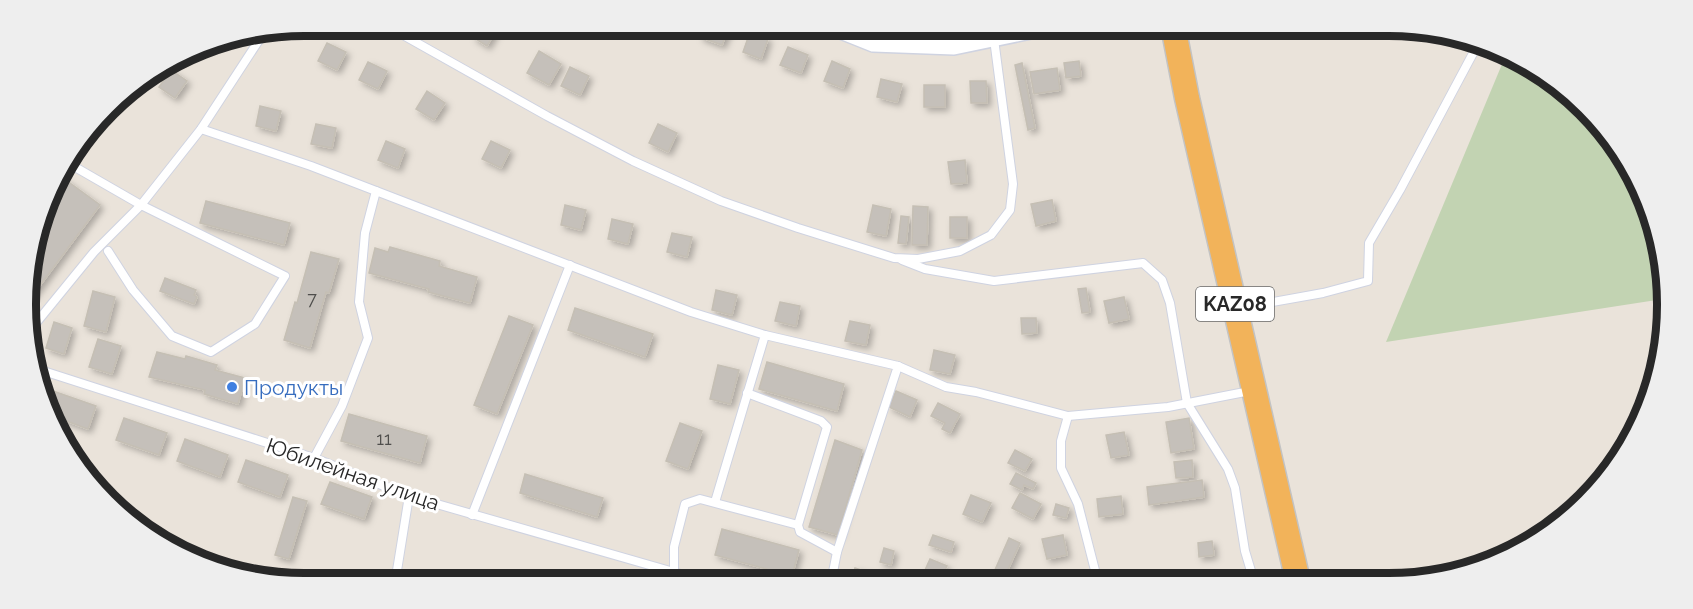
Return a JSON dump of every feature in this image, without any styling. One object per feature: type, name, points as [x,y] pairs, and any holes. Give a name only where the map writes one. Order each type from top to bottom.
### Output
[{"type":"highway","name":"KAZ08","points":[[1175,36],[1187,98],[1296,573]]},
{"type":"street","points":[[853,36],[873,44],[954,47],[1008,36]]},
{"type":"lane","points":[[405,36],[633,161],[721,201],[925,269],[994,281],[1143,263],[1162,280],[1170,303],[1187,403],[1228,469],[1235,488],[1245,551],[1252,573]]},
{"type":"lane","points":[[894,258],[918,259],[960,251],[991,235],[1010,210],[1013,184],[994,39]]},
{"type":"lane","points":[[37,322],[94,252],[141,205],[201,129],[258,40]]},
{"type":"lane","points":[[1236,309],[1323,294],[1368,281],[1369,243],[1475,50]]},
{"type":"lane","points":[[201,129],[311,166],[691,312],[765,335],[898,366],[946,387],[976,392],[1068,416],[1168,407],[1254,390]]},
{"type":"lane","points":[[74,167],[141,205],[285,276],[255,324],[211,352],[172,336],[133,290],[108,251]]},
{"type":"lane","points":[[314,458],[342,406],[368,338],[360,302],[365,233],[376,191]]},
{"type":"lane","points":[[472,514],[570,265]]},
{"type":"lane","points":[[715,502],[765,335]]},
{"type":"lane","points":[[833,573],[837,552],[898,366]]},
{"type":"lane","name":"Юбилейная улица","points":[[44,371],[314,458],[409,496],[677,573]]},
{"type":"lane","points":[[747,393],[821,421],[827,428],[798,525],[800,532],[837,552]]},
{"type":"lane","points":[[1068,416],[1061,441],[1061,468],[1078,504],[1096,573]]},
{"type":"lane","points":[[397,573],[409,496]]},
{"type":"lane","points":[[674,572],[674,547],[685,504],[700,499],[798,525]]},
{"type":"green space","points":[[1503,62],[1552,91],[1590,127],[1612,155],[1643,218],[1655,269],[1657,300],[1386,342]]},
{"type":"building","points":[[474,36],[493,36],[487,46]]},
{"type":"building","points":[[700,36],[726,36],[722,45]]},
{"type":"building","points":[[749,36],[768,39],[761,59],[743,52]]},
{"type":"building","points":[[327,43],[346,52],[337,70],[318,61]]},
{"type":"building","points":[[788,47],[808,55],[801,73],[780,65]]},
{"type":"building","points":[[539,51],[561,64],[549,85],[527,73]]},
{"type":"building","points":[[832,61],[850,69],[843,88],[824,81]]},
{"type":"building","points":[[1079,61],[1081,76],[1066,78],[1064,63]]},
{"type":"building","points":[[368,62],[387,71],[378,89],[359,80]]},
{"type":"building","points":[[1022,63],[1035,128],[1028,130],[1015,65]]},
{"type":"building","points":[[570,67],[589,76],[580,95],[561,86]]},
{"type":"building","points":[[1057,68],[1060,90],[1034,94],[1030,72]]},
{"type":"building","points":[[172,71],[187,81],[175,98],[159,87]]},
{"type":"building","points":[[881,79],[902,84],[897,102],[877,97]]},
{"type":"building","points":[[970,81],[986,81],[987,103],[971,103]]},
{"type":"building","points":[[924,85],[945,85],[945,107],[924,107]]},
{"type":"building","points":[[427,91],[445,103],[434,120],[416,109]]},
{"type":"building","points":[[260,106],[281,111],[276,131],[256,126]]},
{"type":"building","points":[[316,124],[336,128],[332,148],[311,144]]},
{"type":"building","points":[[658,124],[677,133],[668,152],[649,143]]},
{"type":"building","points":[[386,141],[405,149],[398,168],[378,160]]},
{"type":"building","points":[[491,141],[510,150],[501,168],[482,159]]},
{"type":"building","points":[[965,160],[967,183],[951,184],[948,162]]},
{"type":"building","points":[[67,181],[100,205],[37,290],[38,269],[45,235],[56,202]]},
{"type":"building","points":[[1052,200],[1056,221],[1036,226],[1031,204]]},
{"type":"building","points":[[206,201],[290,223],[284,245],[200,223]]},
{"type":"building","points":[[565,205],[586,210],[581,230],[561,225]]},
{"type":"building","points":[[873,205],[891,209],[886,236],[867,232]]},
{"type":"building","points":[[913,206],[928,207],[927,245],[912,245]]},
{"type":"building","points":[[901,216],[909,217],[906,244],[898,243]]},
{"type":"building","points":[[950,217],[967,217],[967,238],[950,238]]},
{"type":"building","points":[[612,219],[633,224],[628,244],[608,239]]},
{"type":"building","points":[[672,233],[692,237],[687,257],[667,252]]},
{"type":"building","points":[[390,247],[440,261],[439,266],[477,277],[470,303],[369,273],[375,248],[388,252]]},
{"type":"building","points":[[311,252],[339,259],[329,293],[326,292],[310,348],[284,340]]},
{"type":"building","points":[[165,278],[196,290],[194,295],[197,297],[194,304],[160,291]]},
{"type":"building","points":[[1086,288],[1090,312],[1082,313],[1078,289]]},
{"type":"building","points":[[716,290],[737,295],[732,315],[712,310]]},
{"type":"building","points":[[93,291],[115,297],[106,332],[84,326]]},
{"type":"building","points":[[1124,297],[1129,319],[1109,323],[1104,301]]},
{"type":"building","points":[[780,302],[800,306],[796,326],[775,321]]},
{"type":"building","points":[[575,308],[653,334],[645,357],[568,330]]},
{"type":"building","points":[[509,316],[533,325],[497,414],[474,405]]},
{"type":"building","points":[[1021,318],[1036,318],[1037,333],[1022,334]]},
{"type":"building","points":[[850,321],[870,325],[866,345],[845,341]]},
{"type":"building","points":[[54,322],[72,328],[64,354],[46,348]]},
{"type":"building","points":[[98,339],[121,346],[112,374],[89,367]]},
{"type":"building","points":[[934,350],[955,355],[950,374],[930,370]]},
{"type":"building","points":[[157,352],[185,359],[186,356],[217,365],[215,370],[245,378],[238,404],[204,394],[205,390],[149,377]]},
{"type":"building","points":[[767,362],[844,384],[837,411],[759,389]]},
{"type":"building","points":[[718,365],[739,370],[730,404],[710,399]]},
{"type":"building","points":[[53,391],[96,406],[88,429],[62,419],[52,395]]},
{"type":"building","points":[[896,391],[917,400],[910,417],[889,407]]},
{"type":"building","points":[[938,403],[960,414],[950,433],[942,429],[945,423],[931,416]]},
{"type":"building","points":[[349,414],[427,436],[420,463],[341,441]]},
{"type":"building","points":[[124,418],[167,433],[159,455],[116,440]]},
{"type":"building","points":[[1189,418],[1194,449],[1171,453],[1166,422]]},
{"type":"building","points":[[680,423],[702,431],[688,469],[666,461]]},
{"type":"building","points":[[1124,432],[1129,455],[1111,458],[1106,435]]},
{"type":"building","points":[[185,439],[228,455],[220,477],[177,461]]},
{"type":"building","points":[[835,440],[862,450],[838,535],[809,527]]},
{"type":"building","points":[[1015,450],[1032,459],[1025,471],[1008,463]]},
{"type":"building","points":[[246,460],[288,475],[280,497],[238,482]]},
{"type":"building","points":[[1192,460],[1193,477],[1176,478],[1174,462]]},
{"type":"building","points":[[1016,473],[1036,483],[1033,489],[1024,485],[1022,490],[1010,484]]},
{"type":"building","points":[[525,474],[603,498],[597,517],[520,493]]},
{"type":"building","points":[[1202,480],[1204,497],[1149,505],[1147,487]]},
{"type":"building","points":[[330,482],[372,497],[364,519],[321,504]]},
{"type":"building","points":[[1020,493],[1041,504],[1033,519],[1012,508]]},
{"type":"building","points":[[971,495],[991,503],[982,522],[963,514]]},
{"type":"building","points":[[1121,496],[1123,514],[1099,517],[1097,499]]},
{"type":"building","points":[[293,497],[307,501],[289,559],[275,555]]},
{"type":"building","points":[[1056,504],[1069,508],[1066,518],[1053,515]]},
{"type":"building","points":[[722,529],[799,550],[793,573],[781,573],[715,555]]},
{"type":"building","points":[[933,535],[954,542],[951,552],[929,545]]},
{"type":"building","points":[[1063,535],[1067,555],[1047,559],[1042,539]]},
{"type":"building","points":[[1009,538],[1020,543],[1006,573],[994,572]]},
{"type":"building","points":[[1212,541],[1214,555],[1199,557],[1198,543]]},
{"type":"building","points":[[884,548],[894,551],[891,565],[880,562]]},
{"type":"building","points":[[930,559],[947,566],[944,573],[932,573],[925,570]]},
{"type":"building","points":[[855,568],[871,573],[853,573]]},
{"type":"place","name":"Продукты","points":[[232,387]]}]
